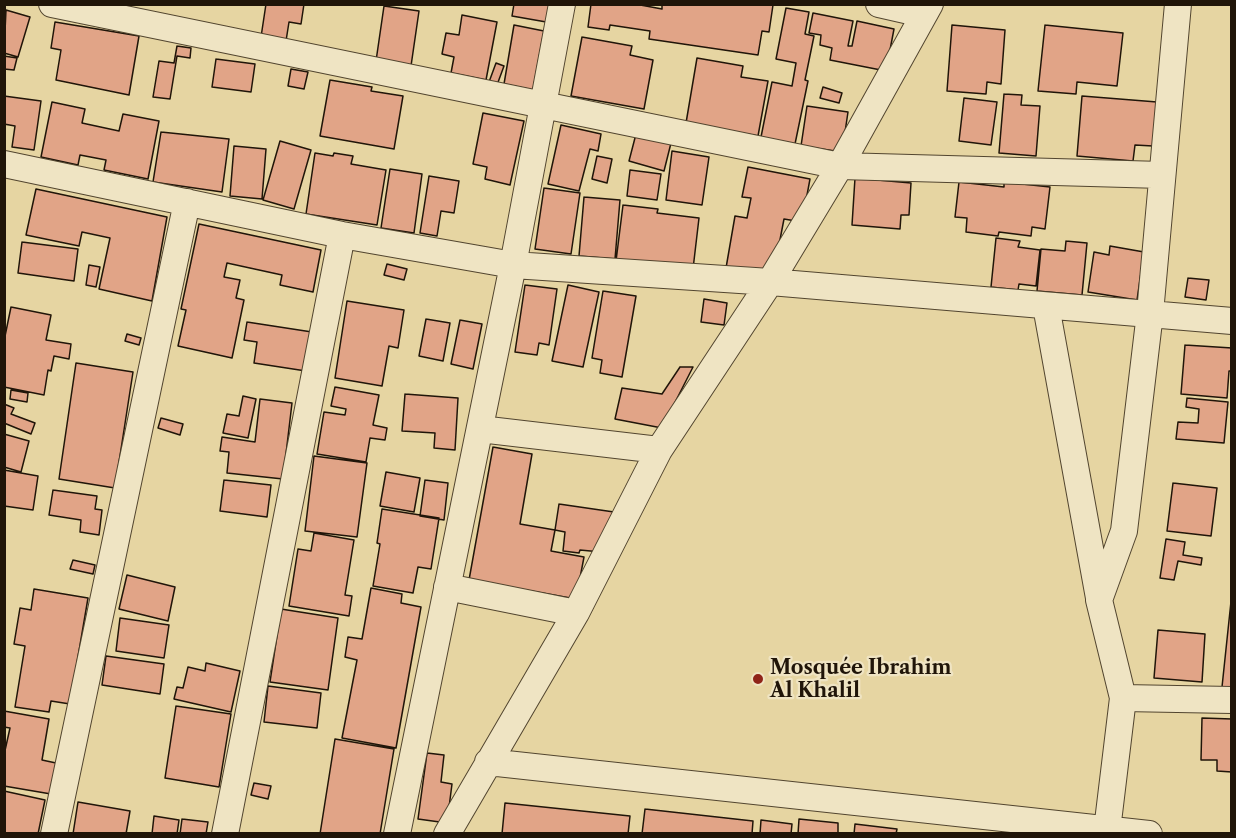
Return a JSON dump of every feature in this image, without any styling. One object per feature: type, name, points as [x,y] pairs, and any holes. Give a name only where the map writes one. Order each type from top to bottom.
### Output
[{"type":"street","points":[[52,4],[840,166],[1162,175]]},
{"type":"street","points":[[397,834],[513,265],[562,4]]},
{"type":"street","points":[[447,834],[576,613],[659,450],[770,282],[840,166],[926,9],[879,4]]},
{"type":"street","points":[[1099,600],[1124,531],[1150,313],[1178,4]]},
{"type":"street","points":[[5,163],[342,235],[513,265],[770,282],[1232,321]]},
{"type":"street","points":[[54,834],[187,202]]},
{"type":"street","points":[[225,834],[342,235]]},
{"type":"street","points":[[1046,306],[1099,600],[1123,698],[1107,830]]},
{"type":"street","points":[[480,429],[659,450]]},
{"type":"street","points":[[447,587],[576,613]]},
{"type":"street","points":[[1123,698],[1232,700]]},
{"type":"street","points":[[488,762],[1149,834]]},
{"type":"building","points":[[266,4],[304,4],[301,24],[289,22],[286,41],[261,37]]},
{"type":"building","points":[[514,4],[555,4],[552,23],[512,16]]},
{"type":"building","points":[[591,4],[635,4],[662,9],[662,4],[773,5],[769,32],[762,31],[758,55],[649,39],[650,31],[610,25],[609,30],[588,27]]},
{"type":"building","points":[[384,6],[419,11],[411,66],[376,61]]},
{"type":"building","points":[[786,8],[809,12],[805,34],[814,36],[805,80],[808,81],[795,144],[761,137],[772,82],[792,86],[796,63],[776,59]]},
{"type":"building","points":[[6,10],[30,17],[18,57],[4,53]]},
{"type":"building","points":[[813,13],[853,21],[848,46],[852,46],[857,21],[894,29],[886,71],[830,60],[832,48],[820,45],[821,35],[809,33]]},
{"type":"building","points":[[462,15],[497,22],[486,80],[451,73],[454,57],[442,54],[446,33],[459,35]]},
{"type":"building","points":[[55,22],[139,36],[129,95],[56,80],[61,50],[51,48]]},
{"type":"building","points":[[514,25],[544,31],[533,90],[504,84]]},
{"type":"building","points":[[952,25],[1005,30],[1001,84],[987,82],[986,94],[947,91]]},
{"type":"building","points":[[1045,25],[1123,33],[1117,86],[1077,82],[1076,94],[1038,91]]},
{"type":"building","points":[[582,37],[632,46],[630,55],[653,60],[644,109],[571,96]]},
{"type":"building","points":[[177,46],[191,48],[190,58],[177,56],[170,99],[153,97],[159,61],[174,63]]},
{"type":"building","points":[[4,56],[17,58],[14,70],[4,69]]},
{"type":"building","points":[[697,58],[743,66],[741,77],[768,81],[758,136],[686,123]]},
{"type":"building","points":[[216,59],[255,64],[251,92],[212,87]]},
{"type":"building","points":[[496,63],[504,66],[497,85],[489,82]]},
{"type":"building","points":[[291,69],[308,72],[304,89],[288,86]]},
{"type":"building","points":[[330,80],[372,87],[371,91],[403,96],[394,149],[320,136]]},
{"type":"building","points":[[823,87],[842,93],[839,103],[820,98]]},
{"type":"building","points":[[1004,94],[1022,95],[1021,105],[1040,106],[1036,156],[999,153]]},
{"type":"building","points":[[4,96],[41,101],[34,150],[12,147],[15,126],[4,124]]},
{"type":"building","points":[[1082,96],[1157,102],[1153,146],[1135,145],[1133,161],[1077,156]]},
{"type":"building","points":[[964,98],[997,102],[991,145],[959,141]]},
{"type":"building","points":[[52,102],[85,109],[82,123],[119,131],[123,114],[159,121],[148,179],[104,170],[106,160],[80,155],[78,165],[41,157]]},
{"type":"building","points":[[807,106],[848,112],[842,152],[801,146]]},
{"type":"building","points":[[483,113],[524,121],[510,185],[485,179],[487,167],[473,164]]},
{"type":"building","points":[[561,125],[601,134],[598,151],[590,149],[579,191],[548,184]]},
{"type":"building","points":[[161,132],[229,139],[222,192],[153,182]]},
{"type":"building","points":[[636,134],[671,143],[664,171],[629,161]]},
{"type":"building","points":[[280,141],[311,150],[294,209],[263,200]]},
{"type":"building","points":[[234,146],[266,149],[262,199],[230,196]]},
{"type":"building","points":[[672,151],[709,157],[702,205],[666,200]]},
{"type":"building","points":[[315,153],[353,156],[351,164],[386,170],[377,225],[306,214]]},
{"type":"building","points":[[597,156],[612,159],[607,183],[592,179]]},
{"type":"building","points":[[748,167],[810,179],[802,222],[784,219],[773,276],[726,268],[735,216],[747,218],[751,198],[742,197]]},
{"type":"building","points":[[390,169],[422,174],[414,233],[381,228]]},
{"type":"building","points":[[630,170],[661,174],[657,200],[627,196]]},
{"type":"building","points":[[429,176],[459,181],[454,213],[441,211],[437,236],[420,233]]},
{"type":"building","points":[[855,178],[911,183],[909,215],[901,215],[900,229],[852,225]]},
{"type":"building","points":[[959,182],[1004,187],[1004,182],[1050,187],[1045,229],[1032,227],[1031,236],[999,232],[998,236],[966,232],[967,218],[955,217]]},
{"type":"building","points":[[544,188],[580,193],[571,254],[535,249]]},
{"type":"building","points":[[36,189],[167,217],[152,301],[99,289],[110,238],[82,232],[79,246],[26,235]]},
{"type":"building","points":[[584,197],[620,200],[615,259],[579,256]]},
{"type":"building","points":[[623,205],[658,209],[657,213],[699,218],[693,269],[616,261]]},
{"type":"building","points":[[199,224],[321,250],[313,292],[280,285],[282,275],[227,263],[224,277],[240,280],[236,298],[244,300],[232,358],[178,346],[186,310],[181,309]]},
{"type":"building","points":[[996,238],[1020,241],[1018,247],[1040,250],[1036,286],[1019,284],[1018,290],[991,287]]},
{"type":"building","points":[[1066,241],[1087,243],[1082,295],[1037,291],[1041,249],[1065,251]]},
{"type":"building","points":[[22,242],[78,249],[74,281],[18,273]]},
{"type":"building","points":[[1110,246],[1144,252],[1137,300],[1088,292],[1094,252],[1109,255]]},
{"type":"building","points":[[387,264],[407,269],[404,280],[384,275]]},
{"type":"building","points":[[89,265],[100,267],[96,287],[86,285]]},
{"type":"building","points":[[1188,278],[1209,280],[1206,300],[1185,297]]},
{"type":"building","points":[[525,285],[557,289],[549,345],[539,343],[537,355],[515,352]]},
{"type":"building","points":[[568,285],[599,292],[583,367],[552,361]]},
{"type":"building","points":[[603,291],[636,296],[622,377],[600,373],[602,360],[592,358]]},
{"type":"building","points":[[704,299],[727,303],[724,325],[701,322]]},
{"type":"building","points":[[347,301],[404,310],[398,348],[389,346],[382,386],[335,378]]},
{"type":"building","points":[[11,307],[51,315],[46,340],[71,344],[69,359],[54,356],[51,371],[48,370],[44,395],[4,387],[4,341]]},
{"type":"building","points":[[426,319],[450,323],[443,361],[419,356]]},
{"type":"building","points":[[460,320],[482,324],[473,369],[451,364]]},
{"type":"building","points":[[247,322],[312,332],[306,371],[254,363],[257,342],[244,340]]},
{"type":"building","points":[[127,334],[141,338],[139,345],[125,341]]},
{"type":"building","points":[[1185,345],[1232,348],[1232,371],[1229,371],[1227,398],[1181,394]]},
{"type":"building","points":[[76,363],[133,372],[115,488],[59,479]]},
{"type":"building","points":[[680,367],[693,367],[662,428],[615,419],[622,388],[662,394]]},
{"type":"building","points":[[335,387],[379,395],[373,425],[387,428],[385,440],[370,438],[366,462],[317,454],[324,412],[345,415],[346,409],[331,406]]},
{"type":"building","points":[[11,390],[28,393],[27,402],[10,399]]},
{"type":"building","points":[[405,394],[458,398],[455,450],[434,448],[435,433],[402,431]]},
{"type":"building","points":[[243,396],[256,399],[248,438],[223,433],[227,414],[239,416]]},
{"type":"building","points":[[1187,398],[1228,402],[1224,443],[1176,439],[1178,422],[1198,423],[1199,409],[1186,407]]},
{"type":"building","points":[[260,399],[292,403],[283,479],[227,473],[229,452],[220,451],[222,437],[255,442]]},
{"type":"building","points":[[4,404],[14,408],[11,414],[35,423],[31,434],[4,423]]},
{"type":"building","points":[[161,418],[183,424],[180,435],[158,428]]},
{"type":"building","points":[[4,434],[29,441],[21,472],[4,467]]},
{"type":"building","points":[[493,447],[532,454],[520,524],[555,530],[551,551],[584,557],[576,599],[469,580]]},
{"type":"building","points":[[314,456],[367,463],[357,537],[305,531]]},
{"type":"building","points":[[4,470],[38,476],[33,510],[4,506]]},
{"type":"building","points":[[386,472],[420,478],[414,512],[380,506]]},
{"type":"building","points":[[224,480],[271,485],[267,517],[220,511]]},
{"type":"building","points":[[425,480],[448,483],[444,520],[420,516]]},
{"type":"building","points":[[1173,483],[1217,488],[1211,536],[1167,531]]},
{"type":"building","points":[[53,490],[97,496],[95,509],[102,510],[99,535],[80,532],[81,520],[49,515]]},
{"type":"building","points":[[559,504],[614,512],[601,552],[563,551],[565,532],[555,530]]},
{"type":"building","points":[[382,509],[439,518],[431,569],[418,567],[413,593],[373,586],[380,544],[377,543]]},
{"type":"building","points":[[314,533],[354,540],[345,595],[352,596],[349,616],[289,606],[298,549],[311,551]]},
{"type":"building","points":[[1166,539],[1185,542],[1183,555],[1202,558],[1201,565],[1178,561],[1174,580],[1160,578]]},
{"type":"building","points":[[73,560],[95,565],[93,574],[70,569]]},
{"type":"building","points":[[127,575],[175,587],[168,621],[119,609]]},
{"type":"building","points":[[371,588],[402,594],[401,603],[421,607],[396,748],[342,738],[357,660],[345,657],[348,637],[362,639]]},
{"type":"building","points":[[34,589],[88,598],[70,704],[51,701],[49,712],[15,707],[25,646],[14,644],[20,608],[31,610]]},
{"type":"building","points":[[1232,592],[1232,687],[1222,687]]},
{"type":"building","points":[[281,609],[338,618],[328,690],[270,682]]},
{"type":"building","points":[[120,618],[169,625],[164,658],[116,651]]},
{"type":"building","points":[[1158,630],[1205,634],[1202,682],[1154,678]]},
{"type":"building","points":[[106,656],[164,664],[160,694],[102,685]]},
{"type":"building","points":[[206,663],[240,671],[231,712],[174,699],[177,687],[183,688],[188,667],[205,671]]},
{"type":"building","points":[[268,686],[321,693],[317,728],[264,722]]},
{"type":"building","points":[[176,706],[231,714],[219,787],[165,778]]},
{"type":"building","points":[[4,711],[49,719],[42,760],[56,763],[51,794],[4,786],[4,755],[10,728],[4,727]]},
{"type":"building","points":[[1202,718],[1232,719],[1232,772],[1217,771],[1217,760],[1201,760]]},
{"type":"building","points":[[335,739],[394,749],[380,834],[320,834]]},
{"type":"building","points":[[427,753],[444,755],[441,782],[452,784],[447,823],[418,819]]},
{"type":"building","points":[[254,783],[271,786],[268,799],[251,795]]},
{"type":"building","points":[[4,791],[45,800],[38,834],[4,834]]},
{"type":"building","points":[[78,802],[130,811],[126,834],[73,834]]},
{"type":"building","points":[[505,803],[630,816],[628,834],[502,834]]},
{"type":"building","points":[[645,809],[753,821],[752,834],[642,834]]},
{"type":"building","points":[[154,816],[179,820],[177,834],[152,834]]},
{"type":"building","points":[[182,819],[208,822],[206,834],[180,834]]},
{"type":"building","points":[[799,819],[838,823],[838,834],[798,834]]},
{"type":"building","points":[[761,820],[792,824],[791,834],[760,834]]},
{"type":"building","points":[[855,824],[897,829],[896,834],[854,834]]},
{"type":"place","name":"Mosquée Ibrahim Al Khalil","points":[[758,679]]}]
